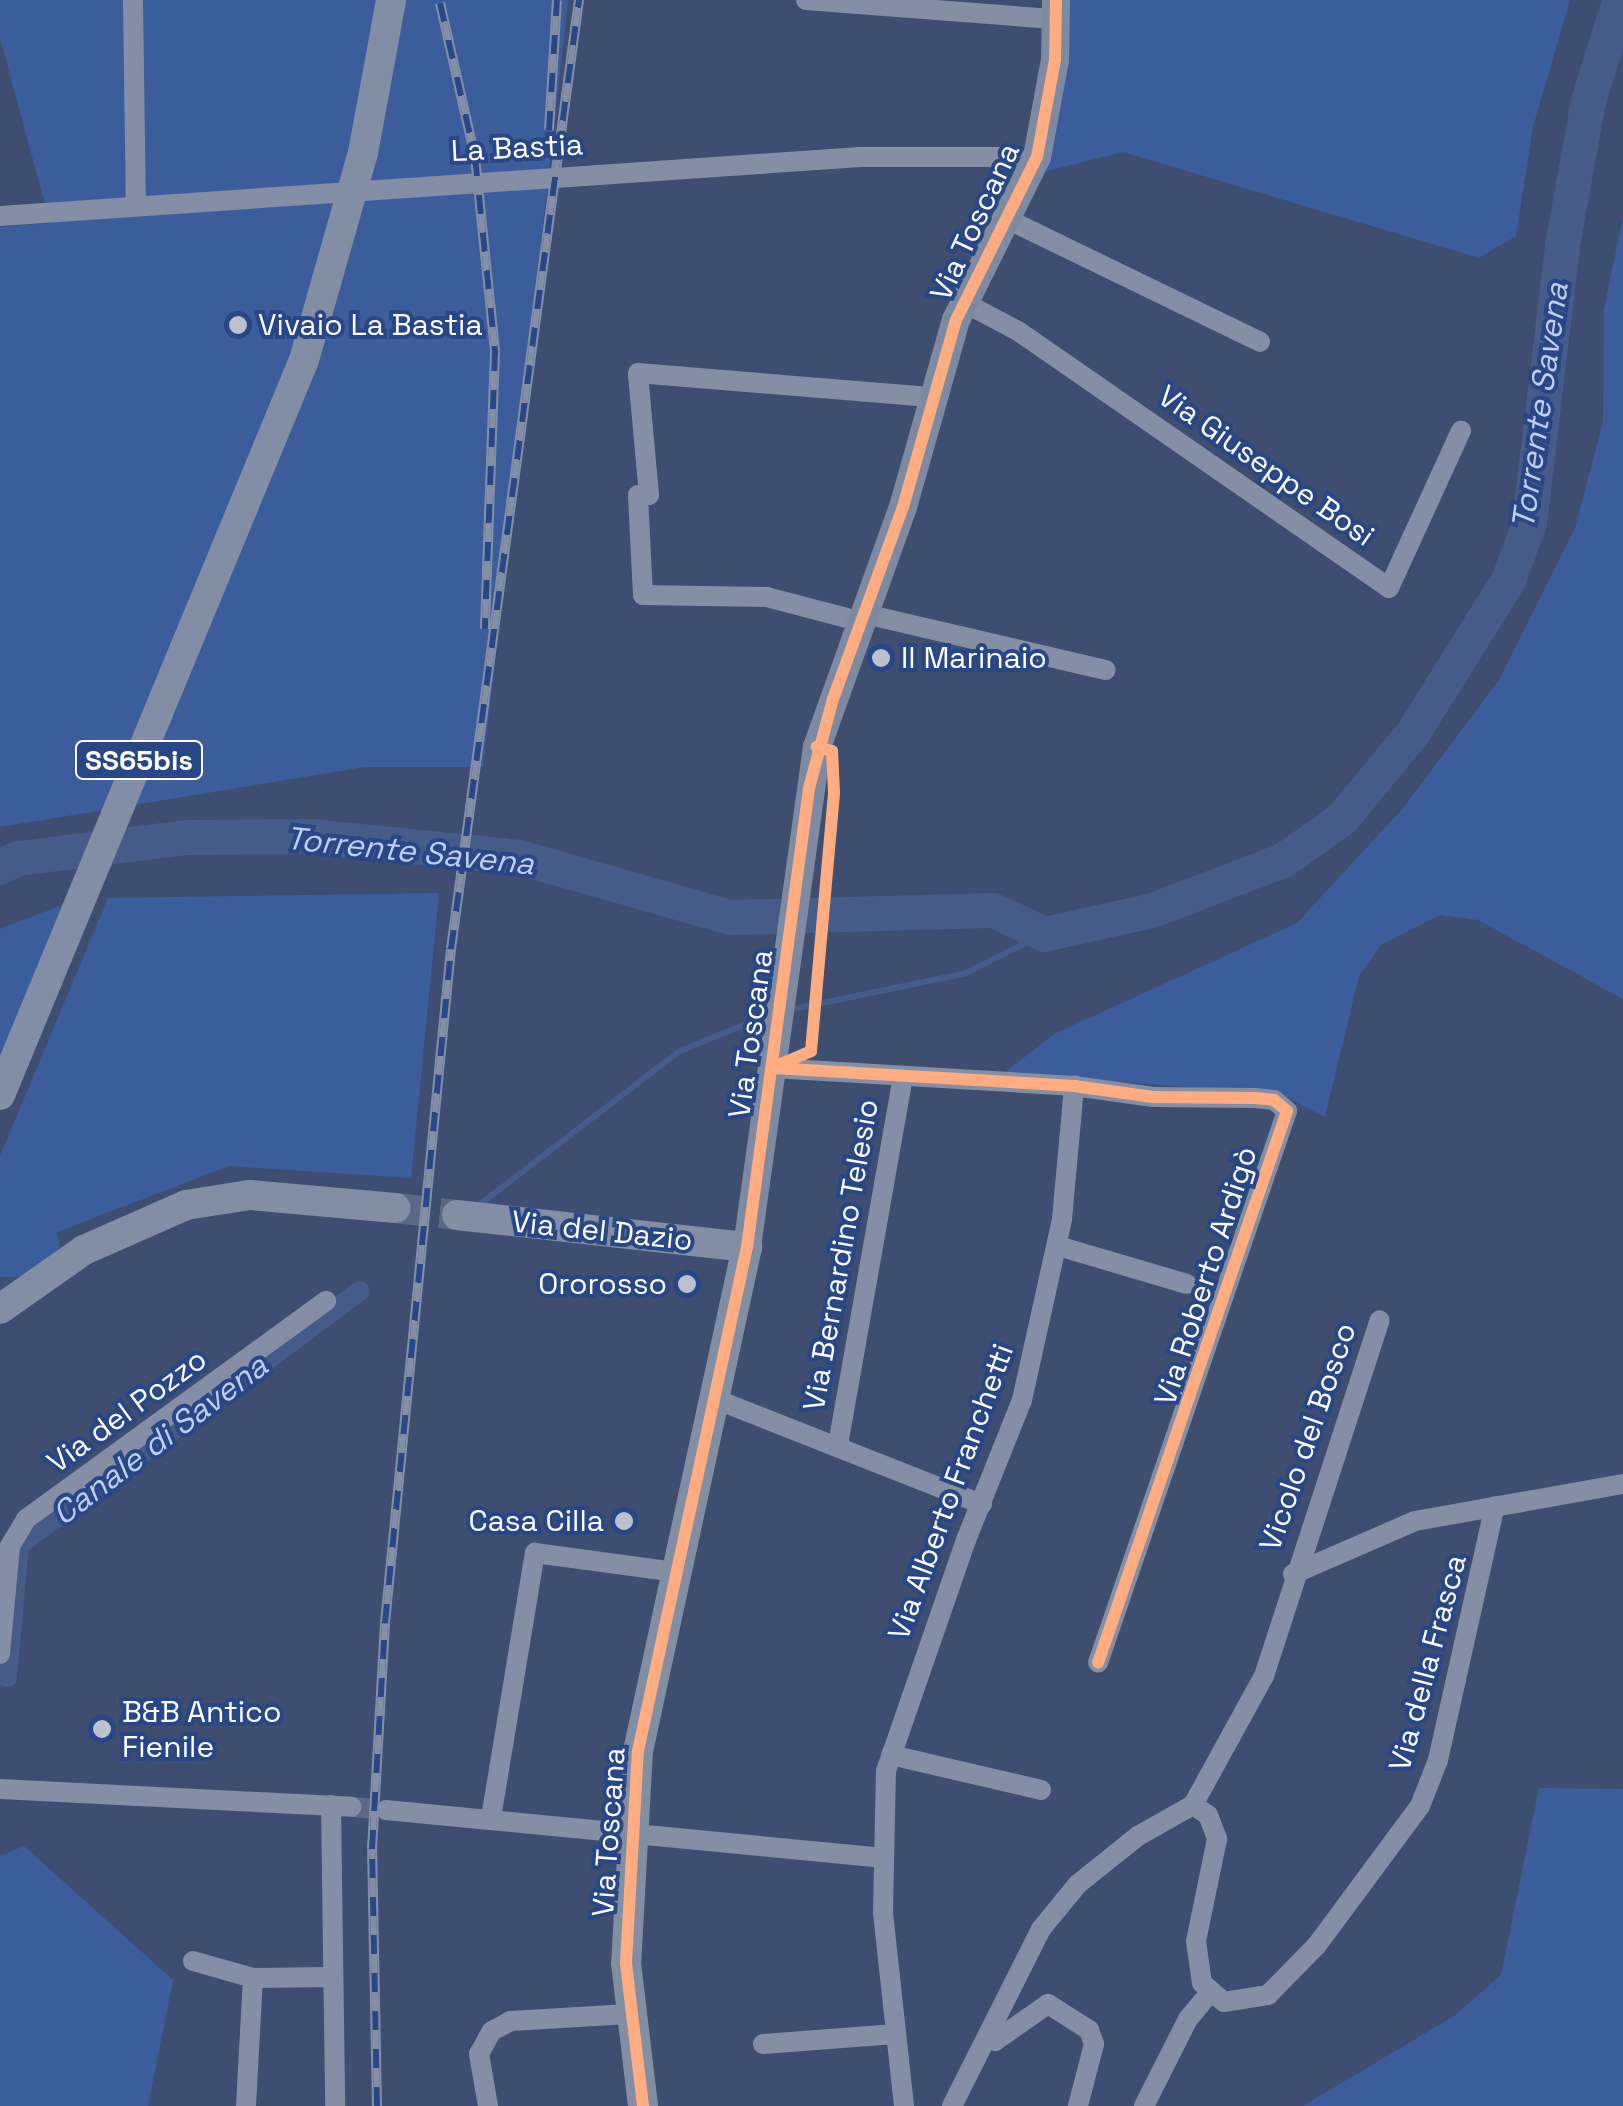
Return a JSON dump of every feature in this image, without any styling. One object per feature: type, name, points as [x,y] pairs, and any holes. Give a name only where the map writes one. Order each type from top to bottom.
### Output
[{"type":"main road","name":"SS65bis","points":[[0,1095],[269,456],[344,228],[364,154],[391,0]]},
{"type":"main road","name":"Via Toscana","points":[[643,2106],[629,2014],[629,1835],[650,1679],[747,1247],[809,788],[963,302],[1009,220],[1038,157],[1055,10]]},
{"type":"main road","points":[[0,1309],[118,1230],[186,1206],[250,1195],[395,1208]]},
{"type":"main road","name":"Via del Dazio","points":[[457,1215],[747,1247]]},
{"type":"main road","points":[[0,1284],[40,1279]]},
{"type":"street","points":[[134,0],[136,206]]},
{"type":"street","points":[[806,0],[1055,10]]},
{"type":"street","name":"La Bastia","points":[[0,216],[860,156],[1038,157]]},
{"type":"street","name":"Via Toscana","points":[[1009,220],[1260,342]]},
{"type":"street","name":"Via Giuseppe Bosi","points":[[963,302],[1018,331],[1390,588],[1461,431]]},
{"type":"street","points":[[933,397],[638,374],[649,491],[638,495],[643,595],[767,597],[1106,670]]},
{"type":"street","name":"Via Roberto Ardigò","points":[[773,1068],[1074,1086],[1153,1098],[1255,1098],[1274,1100],[1287,1112],[1098,1664]]},
{"type":"street","name":"Via Bernardino Telesio","points":[[838,1445],[903,1076]]},
{"type":"street","name":"Via Alberto Franchetti","points":[[904,2106],[882,1858],[892,1756],[1022,1400],[1058,1246],[1074,1086]]},
{"type":"street","points":[[1058,1246],[1187,1284]]},
{"type":"street","name":"Via del Pozzo","points":[[0,1654],[10,1546],[26,1519],[326,1301]]},
{"type":"street","name":"Vicolo del Bosco","points":[[1193,1805],[1264,1676],[1293,1574],[1380,1320]]},
{"type":"street","points":[[714,1399],[982,1504]]},
{"type":"street","name":"Vicolo del Bosco","points":[[1293,1574],[1416,1520],[1623,1484]]},
{"type":"street","name":"Via della Frasca","points":[[1211,1992],[1224,2002],[1268,1995],[1317,1945],[1420,1806],[1438,1760],[1495,1506]]},
{"type":"street","points":[[491,1818],[535,1553],[675,1572]]},
{"type":"street","points":[[892,1756],[1041,1790]]},
{"type":"street","points":[[0,1790],[342,1806],[332,1977],[335,2106]]},
{"type":"street","points":[[952,2106],[1042,1928],[1078,1884],[1138,1836],[1193,1805],[1208,1815],[1217,1839],[1196,1941],[1197,1969],[1211,1992],[1188,2019],[1144,2106]]},
{"type":"street","points":[[386,1810],[882,1858]]},
{"type":"street","points":[[193,1961],[260,1978],[332,1977]]},
{"type":"street","points":[[246,2106],[260,1978]]},
{"type":"street","points":[[986,2038],[995,2041],[1048,2004],[1089,2030],[1094,2044],[1078,2106]]},
{"type":"street","points":[[488,2106],[478,2054],[492,2031],[511,2021],[629,2014]]},
{"type":"street","points":[[762,2044],[896,2034]]},
{"type":"shaded area","points":[[0,0],[568,0],[483,767],[365,767],[0,827],[0,227],[50,223],[0,38]]},
{"type":"shaded area","points":[[1056,0],[1570,0],[1533,127],[1516,236],[1479,258],[1123,152],[1031,175]]},
{"type":"shaded area","points":[[1623,217],[1623,999],[1478,920],[1440,915],[1381,945],[1359,976],[1325,1117],[1288,1098],[1239,1091],[1004,1073],[1054,1034],[1297,923],[1404,807],[1499,680],[1575,528],[1603,422],[1604,309]]},
{"type":"shaded area","points":[[439,893],[411,1178],[229,1166],[57,1232],[60,1252],[21,1277],[0,1277],[0,1156],[108,898]]},
{"type":"shaded area","points":[[62,905],[0,1060],[0,929]]},
{"type":"shaded area","points":[[1539,1788],[1623,1789],[1623,2106],[1303,2106],[1454,2016],[1501,1975]]},
{"type":"shaded area","points":[[24,1846],[173,1980],[148,2106],[0,2106],[0,1856]]},
{"type":"waterway","name":"Torrente Savena","points":[[0,867],[18,858],[187,837],[310,836],[519,857],[730,917],[993,910],[1044,934],[1152,910],[1283,860],[1341,819],[1413,732],[1508,580],[1529,523],[1562,245],[1588,101],[1619,0]]},
{"type":"waterway","name":"Canale di Savena","points":[[788,1010],[964,974],[1044,934]]},
{"type":"waterway","name":"Canale di Savena","points":[[479,1205],[680,1051],[771,1014]]},
{"type":"waterway","name":"Canale di Savena","points":[[7,1677],[19,1545],[360,1291]]},
{"type":"tunnel","points":[[395,1208],[457,1215]]},
{"type":"tunnel","points":[[352,1807],[386,1810]]},
{"type":"railway","points":[[549,130],[557,0]]},
{"type":"railway","points":[[377,2106],[372,1849],[385,1623],[451,949],[579,0]]},
{"type":"railway","points":[[440,3],[475,157],[495,352],[485,629]]},
{"type":"cycle path","points":[[643,2106],[626,1963],[638,1751],[747,1247],[809,788],[833,699],[903,507],[956,320],[1037,157],[1055,60],[1056,0]]},
{"type":"cycle path","points":[[776,1066],[811,1051],[834,793],[832,751],[817,747]]},
{"type":"cycle path","points":[[773,1068],[1074,1086],[1153,1097],[1255,1098],[1274,1100],[1287,1111],[1098,1663]]},
{"type":"place","name":"Vivaio La Bastia","points":[[238,325]]},
{"type":"place","name":"Il Marinaio","points":[[881,658]]},
{"type":"place","name":"Ororosso","points":[[687,1284]]},
{"type":"place","name":"Casa Cilla","points":[[624,1521]]},
{"type":"place","name":"B&B Antico Fienile","points":[[102,1729]]}]
